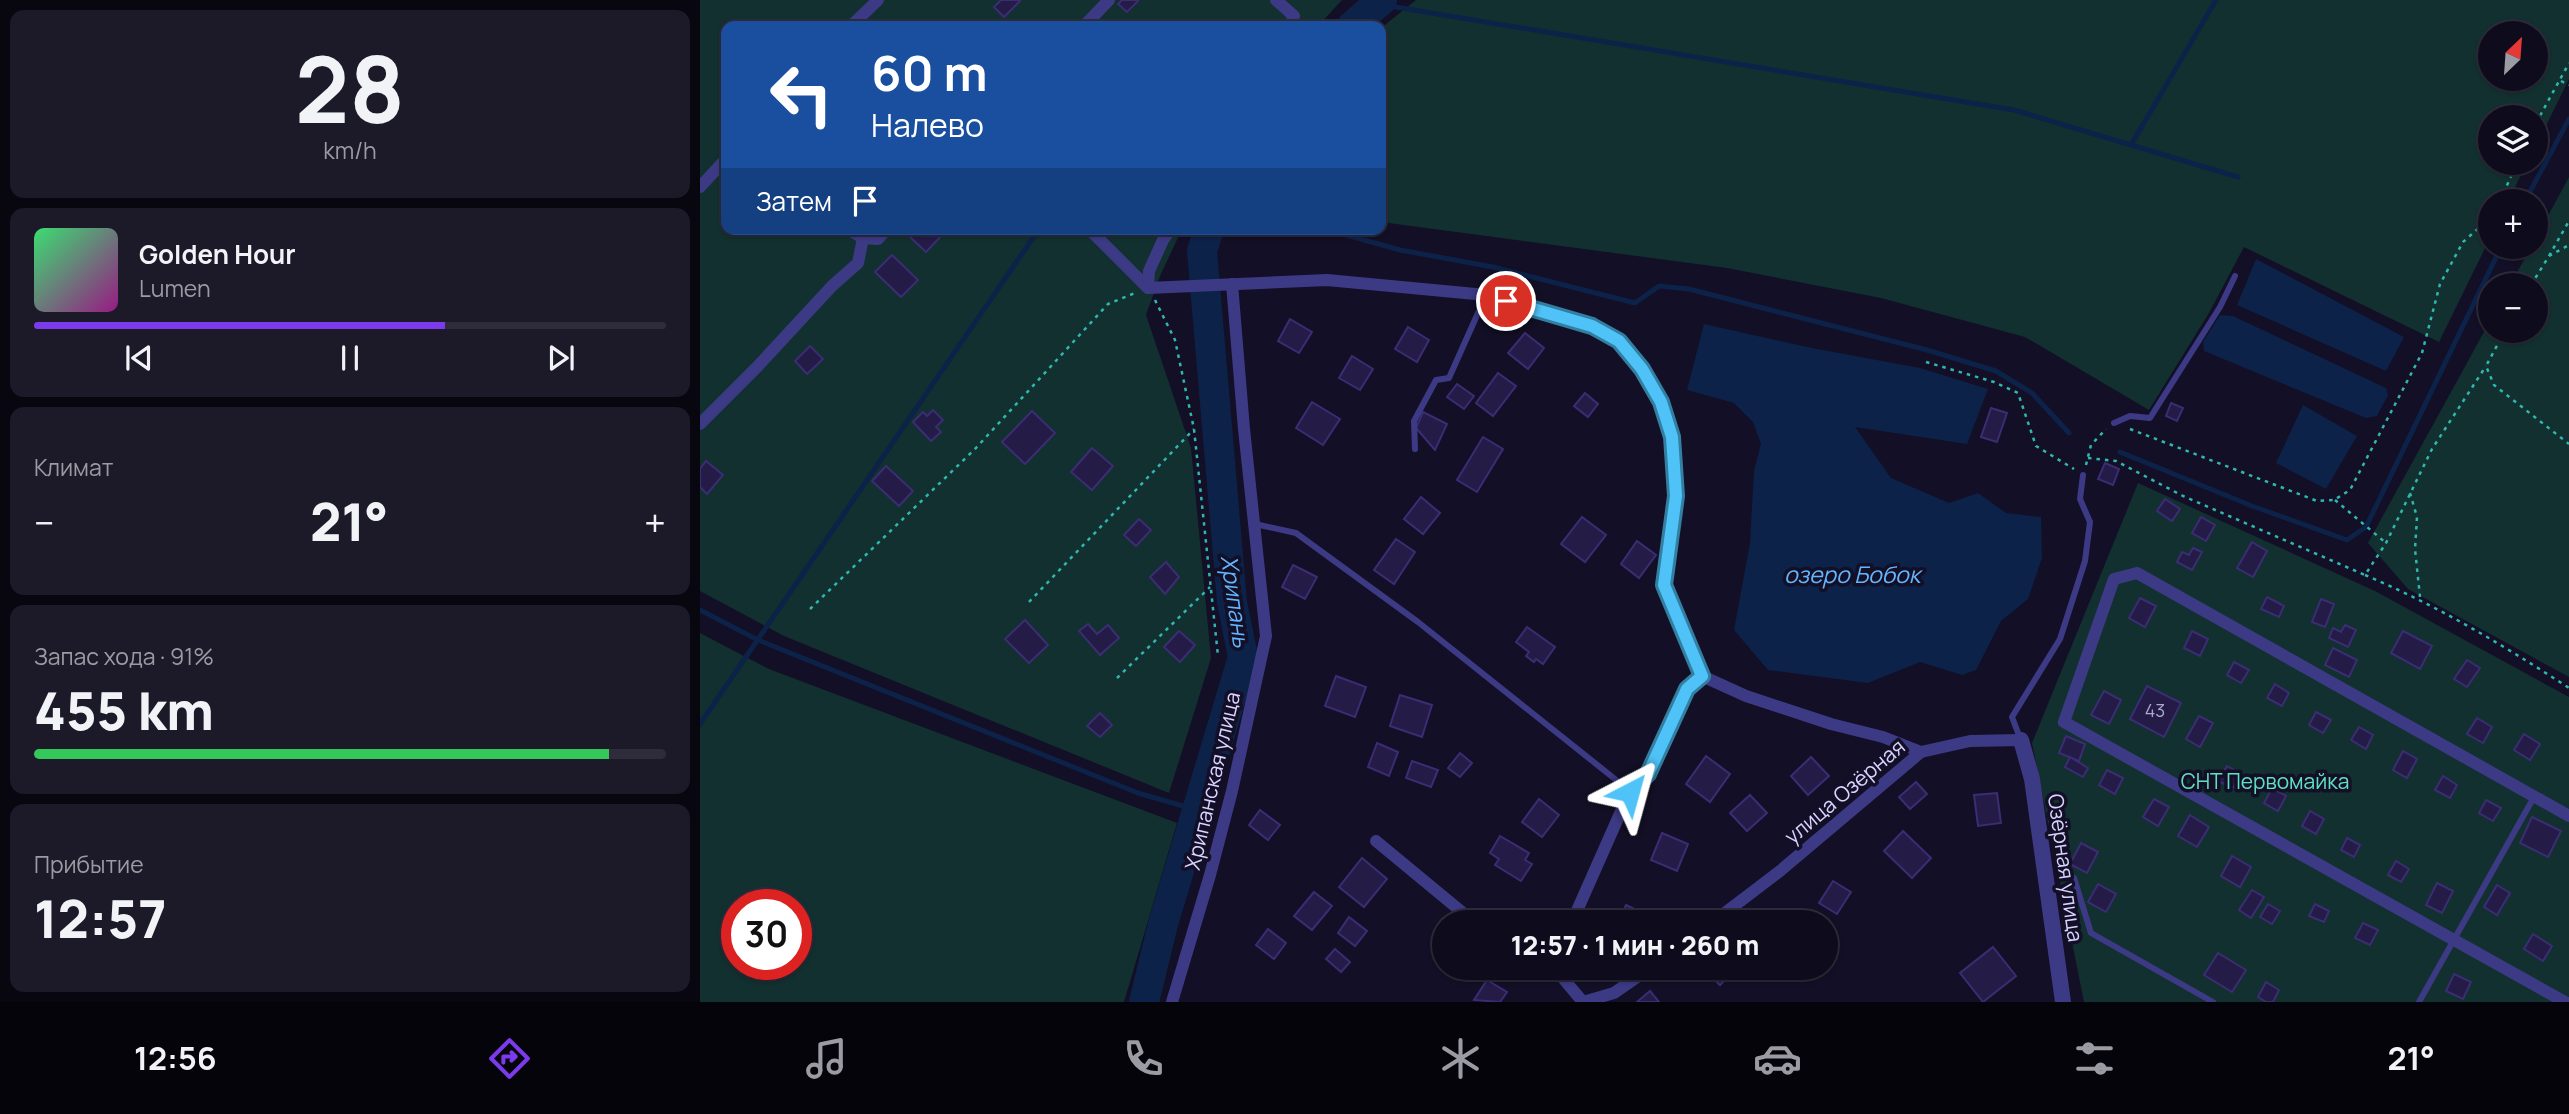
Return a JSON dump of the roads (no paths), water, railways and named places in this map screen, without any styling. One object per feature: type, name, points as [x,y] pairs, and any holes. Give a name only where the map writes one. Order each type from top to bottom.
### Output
[{"type":"street","points":[[856,21],[878,0]]},
{"type":"street","points":[[1089,21],[1109,0]]},
{"type":"street","points":[[1276,0],[1294,16],[1292,21]]},
{"type":"street","points":[[700,187],[721,164]]},
{"type":"street","points":[[858,235],[878,239],[882,235]]},
{"type":"street","points":[[1095,235],[1148,288],[1327,280],[1486,295],[1592,326],[1619,341],[1661,402],[1672,437],[1676,496],[1664,585],[1702,676],[1746,696],[1831,724],[1882,737],[1921,752]]},
{"type":"street","points":[[1148,288],[1149,271],[1167,235]]},
{"type":"street","points":[[700,424],[858,262],[863,238]]},
{"type":"street","name":"Хрипанская улица","points":[[1172,1002],[1217,851],[1266,636],[1232,284]]},
{"type":"street","points":[[2565,1002],[2064,722],[2114,579],[2137,573],[2569,816]]},
{"type":"street","points":[[1577,910],[1630,792],[1648,774],[1687,689],[1702,676]]},
{"type":"street","name":"улица Озёрная","points":[[1729,910],[1780,871],[1921,752],[1970,741],[2021,740]]},
{"type":"street","name":"Озёрная улица","points":[[2021,740],[2032,779],[2063,1002]]},
{"type":"street","points":[[1376,841],[1459,910]]},
{"type":"street","points":[[1568,980],[1583,1002],[1614,993],[1633,980]]},
{"type":"lane","points":[[2113,423],[2130,416],[2150,418],[2220,307],[2235,276]]},
{"type":"lane","points":[[1415,449],[1414,421],[1436,380],[1449,378],[1486,295]]},
{"type":"lane","points":[[2021,740],[2012,717],[2060,639],[2085,561],[2090,522],[2080,499],[2083,475]]},
{"type":"lane","points":[[1255,524],[1296,533],[1419,622],[1630,792]]},
{"type":"lane","points":[[2419,1002],[2534,797]]},
{"type":"lane","points":[[2074,878],[2091,933],[2213,1002]]},
{"type":"water","points":[[2256,259],[2404,337],[2386,371],[2237,305]]},
{"type":"water","points":[[2220,315],[2233,316],[2386,388],[2388,395],[2377,416],[2366,418],[2204,351],[2203,342]]},
{"type":"water","name":"озеро Бобок","points":[[1704,324],[1920,368],[1988,389],[1967,444],[1855,427],[1891,478],[1949,503],[1978,493],[2006,513],[2041,517],[2042,558],[2028,599],[2001,621],[1976,670],[1962,675],[1920,662],[1868,683],[1768,670],[1734,630],[1750,543],[1754,471],[1761,444],[1753,422],[1734,403],[1687,390]]},
{"type":"water","points":[[2303,405],[2357,436],[2326,489],[2276,463]]},
{"type":"waterway","name":"Хрипань","points":[[1358,21],[1382,0]]},
{"type":"waterway","points":[[2131,145],[2216,0]]},
{"type":"waterway","points":[[1378,4],[2014,110],[2238,177]]},
{"type":"waterway","points":[[2531,189],[2569,119]]},
{"type":"waterway","points":[[700,724],[1035,235]]},
{"type":"waterway","name":"Хрипань","points":[[1144,1002],[1163,924],[1243,657],[1232,602],[1202,251],[1207,235]]},
{"type":"waterway","points":[[1346,235],[1400,250],[1493,267],[1635,303],[1659,286],[1689,289],[1927,350],[1996,371],[2032,393],[2069,433]]},
{"type":"waterway","points":[[2120,452],[2252,506],[2347,540],[2366,527],[2495,259]]},
{"type":"waterway","points":[[700,610],[758,640],[1138,793],[1197,810]]},
{"type":"park label","name":"СНТ Первомайка","points":[[2265,782]]}]
